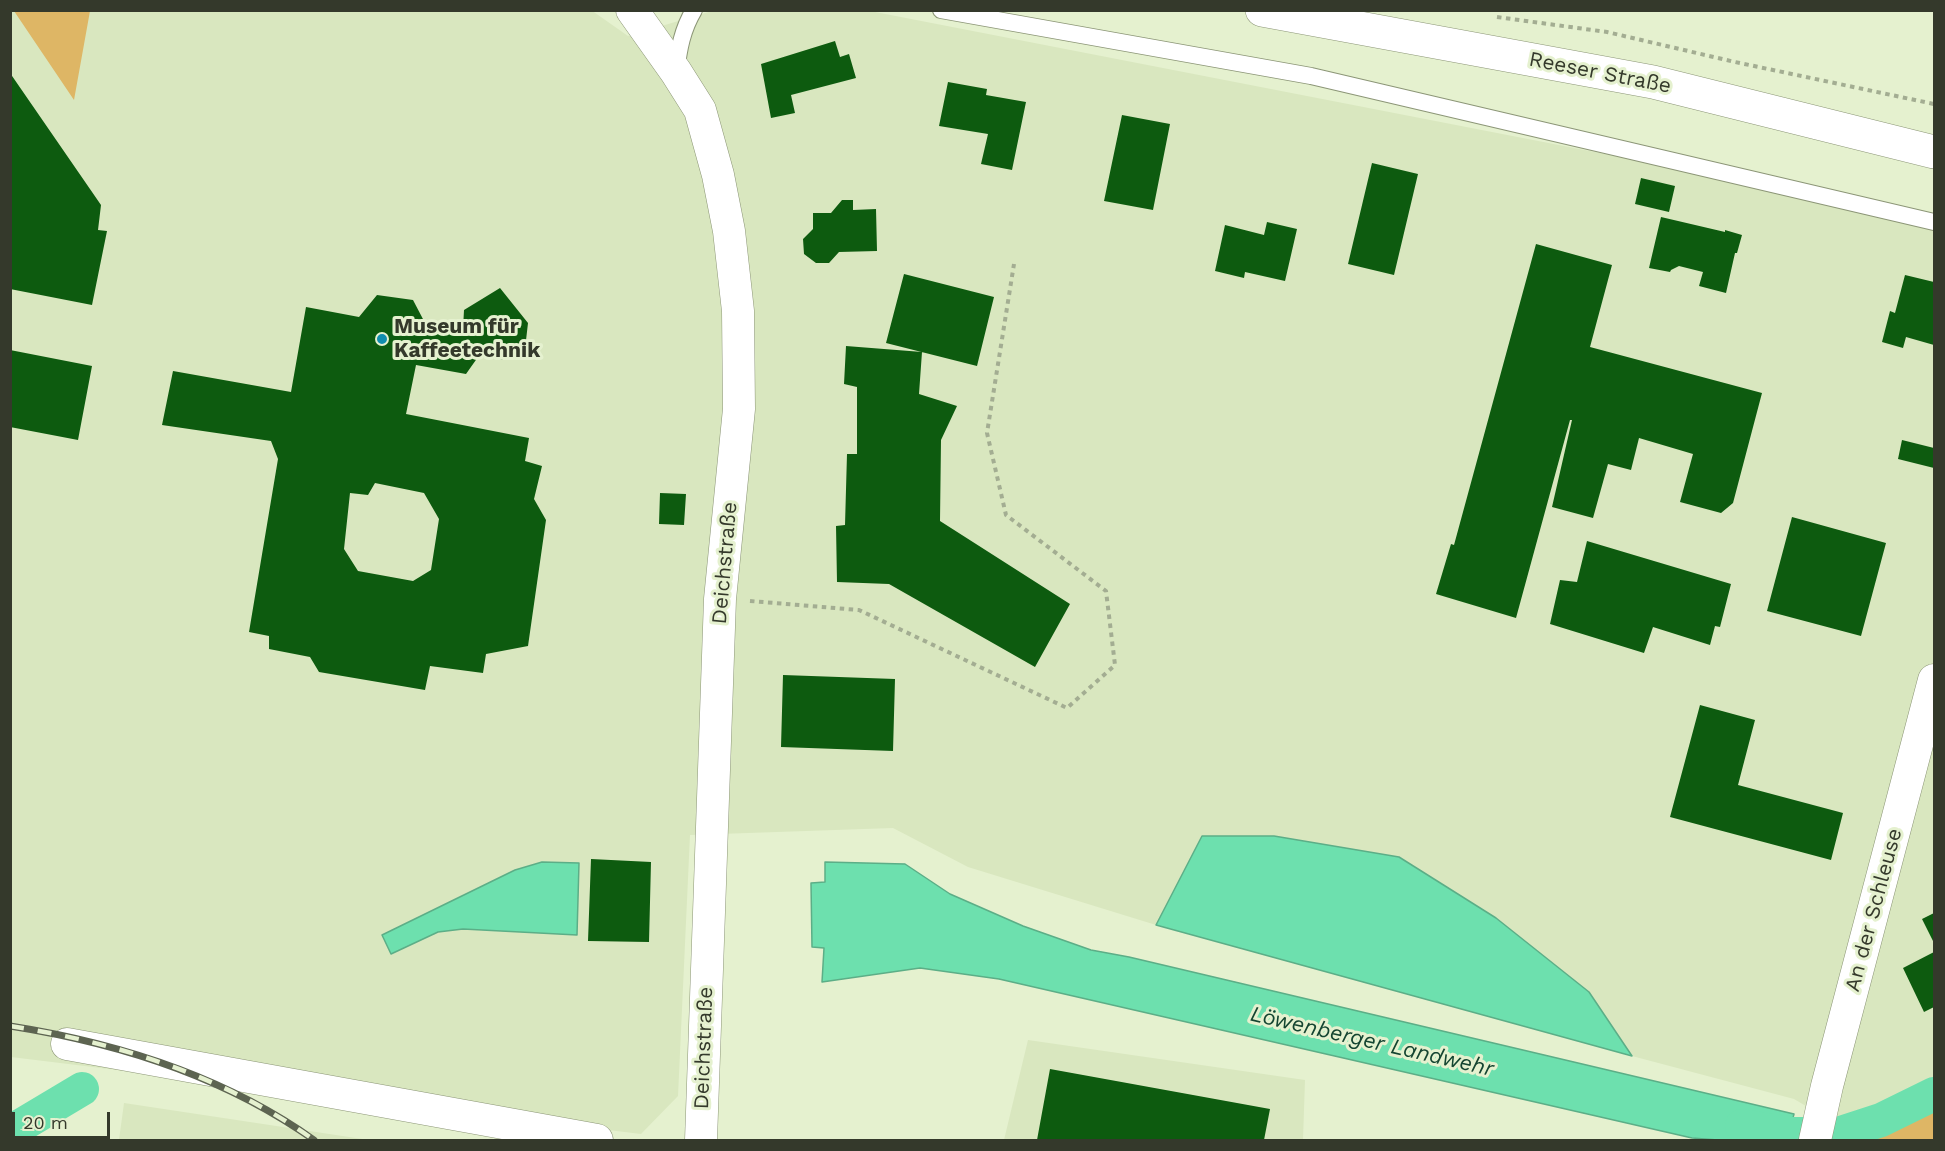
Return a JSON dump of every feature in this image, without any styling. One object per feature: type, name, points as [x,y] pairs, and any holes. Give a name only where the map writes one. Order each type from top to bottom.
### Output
[{"type":"main road","name":"Reeser Straße","points":[[1262,10],[1653,82],[1935,152]]},
{"type":"street","name":"Deichstraße","points":[[632,10],[700,110],[718,175],[729,231],[738,311],[739,409],[720,599],[701,1140]]},
{"type":"street","name":"An der Schleuse","points":[[1815,1140],[1827,1086],[1935,680]]},
{"type":"street","points":[[67,1044],[597,1140]]},
{"type":"lane","points":[[676,72],[679,47],[685,26],[694,10]]},
{"type":"lane","points":[[941,10],[1311,76],[1935,222]]},
{"type":"path","points":[[1493,16],[1607,32],[1735,62],[1935,104]]},
{"type":"path","points":[[720,599],[860,609],[1067,708],[1115,665],[1106,591],[1006,515],[987,433],[1014,264]]},
{"type":"shaded area","points":[[591,10],[628,36],[712,11],[870,11],[1934,218],[1934,1112],[1864,1140],[1794,1099],[1632,1056],[1589,992],[1496,918],[1399,857],[1274,836],[1202,836],[1156,925],[968,867],[893,828],[690,835],[678,1096],[641,1134],[11,1057],[11,11]]},
{"type":"shaded area","points":[[14,11],[90,11],[74,100]]},
{"type":"shaded area","points":[[1028,1040],[1305,1080],[1303,1140],[1004,1140]]},
{"type":"shaded area","points":[[124,1103],[369,1140],[119,1140]]},
{"type":"shaded area","points":[[1934,1112],[1934,1140],[1866,1140]]},
{"type":"water","points":[[1202,836],[1274,836],[1399,857],[1496,918],[1589,992],[1632,1056],[1156,925]]},
{"type":"water","points":[[542,862],[579,863],[577,935],[463,929],[438,932],[391,954],[382,935],[515,870]]},
{"type":"water","points":[[825,862],[905,864],[950,894],[1023,926],[1091,950],[1129,957],[1794,1114],[1787,1140],[1692,1138],[999,979],[920,968],[822,982],[824,948],[812,947],[811,883],[825,882]]},
{"type":"building","points":[[835,41],[840,57],[849,54],[856,78],[791,95],[795,113],[771,118],[761,64]]},
{"type":"building","points":[[10,73],[101,205],[98,230],[107,231],[92,305],[10,289]]},
{"type":"building","points":[[948,82],[987,89],[986,95],[1026,102],[1012,170],[981,164],[988,134],[939,126]]},
{"type":"building","points":[[1122,115],[1170,124],[1153,210],[1104,201]]},
{"type":"building","points":[[1372,163],[1418,174],[1394,275],[1348,264]]},
{"type":"building","points":[[1641,178],[1675,186],[1669,212],[1635,204]]},
{"type":"building","points":[[842,200],[853,200],[853,210],[876,209],[877,251],[839,252],[829,263],[816,263],[804,254],[803,239],[813,229],[813,213],[831,213]]},
{"type":"building","points":[[1661,217],[1742,235],[1737,253],[1735,253],[1726,293],[1699,286],[1703,272],[1679,266],[1670,272],[1649,268]]},
{"type":"building","points":[[1267,222],[1297,229],[1285,281],[1245,272],[1244,278],[1215,271],[1225,225],[1264,235]]},
{"type":"building","points":[[1536,244],[1612,265],[1590,347],[1762,393],[1733,503],[1721,513],[1680,502],[1693,454],[1639,438],[1631,470],[1608,464],[1593,518],[1552,507],[1572,420],[1570,420],[1516,618],[1436,594],[1451,544],[1454,545]]},
{"type":"building","points":[[904,274],[994,297],[977,366],[886,343]]},
{"type":"building","points":[[1905,275],[1934,282],[1934,345],[1906,337],[1903,348],[1882,342],[1890,311],[1895,313]]},
{"type":"building","points":[[500,288],[528,323],[525,349],[504,360],[478,357],[466,374],[416,365],[406,414],[529,438],[525,461],[542,466],[534,499],[546,520],[528,646],[486,654],[483,673],[430,666],[425,690],[319,672],[310,657],[269,649],[269,636],[249,632],[278,459],[271,441],[162,425],[173,371],[291,392],[306,307],[359,317],[377,295],[413,300],[424,321],[463,329],[464,310]],"holes":[[[375,483],[424,493],[439,519],[431,570],[413,581],[358,571],[344,549],[350,493],[368,495]]]},
{"type":"building","points":[[846,346],[922,352],[919,394],[957,406],[941,440],[940,521],[1070,604],[1035,667],[889,584],[837,582],[836,526],[845,525],[847,454],[857,454],[857,387],[844,384]]},
{"type":"building","points":[[10,350],[92,366],[78,440],[10,427]]},
{"type":"building","points":[[1902,440],[1934,448],[1934,468],[1898,459]]},
{"type":"building","points":[[660,493],[686,494],[684,525],[659,524]]},
{"type":"building","points":[[1792,517],[1886,543],[1861,636],[1767,611]]},
{"type":"building","points":[[1587,541],[1731,584],[1720,627],[1715,626],[1710,645],[1653,627],[1644,653],[1550,624],[1560,580],[1577,582]]},
{"type":"building","points":[[783,675],[895,679],[893,751],[781,747]]},
{"type":"building","points":[[1700,705],[1755,720],[1738,785],[1843,813],[1831,860],[1670,817]]},
{"type":"building","points":[[591,859],[651,862],[649,942],[588,941]]},
{"type":"building","points":[[1934,913],[1934,943],[1922,919]]},
{"type":"building","points":[[1934,952],[1934,1007],[1924,1012],[1903,968]]},
{"type":"building","points":[[1050,1069],[1270,1109],[1264,1140],[1037,1140]]},
{"type":"waterway","name":"Löwenberger Landwehr","points":[[10,1132],[82,1089]]},
{"type":"waterway","name":"Löwenberger Landwehr","points":[[1742,1126],[1793,1134],[1838,1134],[1881,1120],[1934,1094]]},
{"type":"railway","points":[[10,1026],[91,1042],[169,1065],[244,1098],[280,1117],[314,1140]]},
{"type":"place","name":"Museum für Kaffeetechnik","points":[[382,339]]}]
